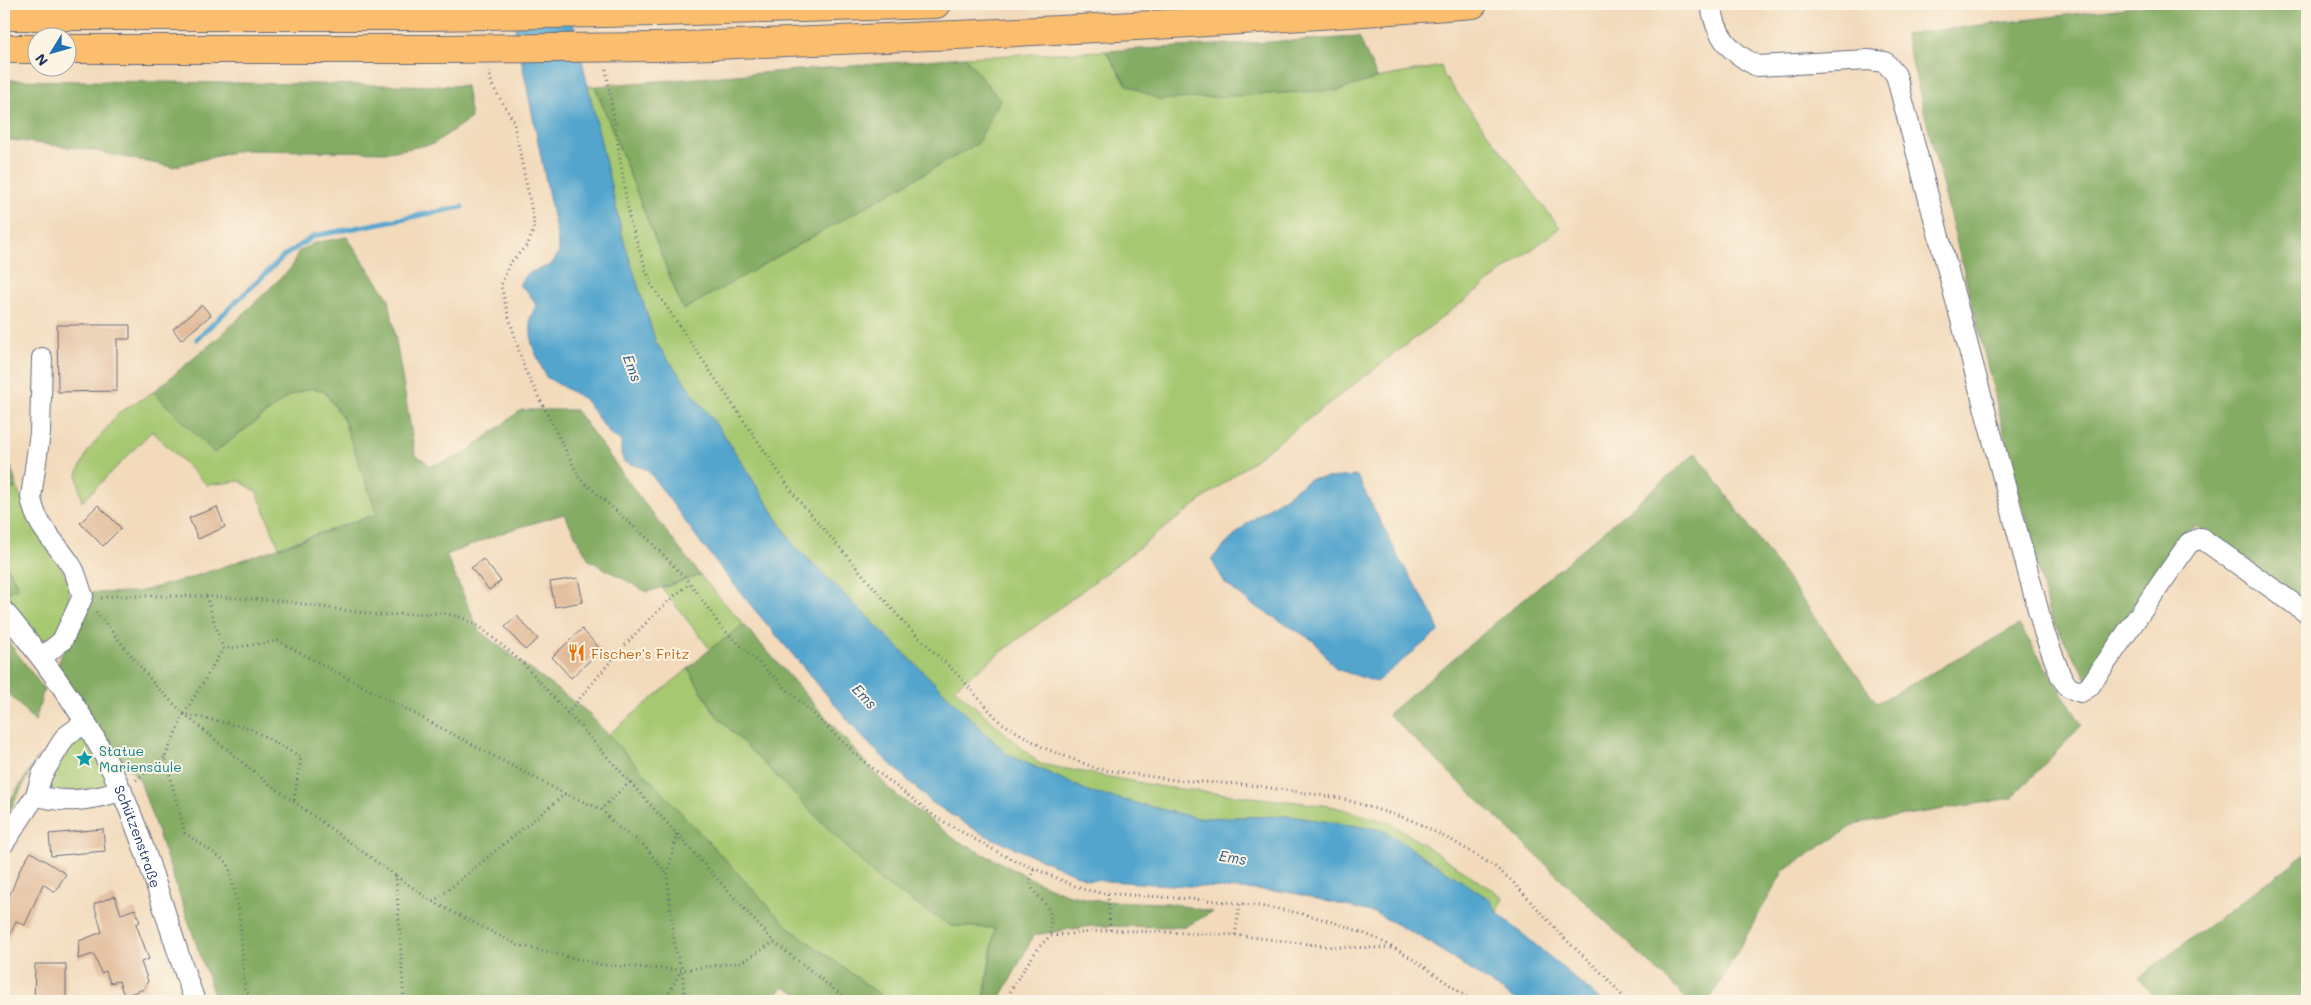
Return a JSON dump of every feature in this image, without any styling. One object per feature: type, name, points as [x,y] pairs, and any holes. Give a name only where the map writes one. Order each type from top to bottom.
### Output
[{"type":"highway","points":[[4,16],[428,16],[936,4]]},
{"type":"highway","points":[[78,49],[656,47],[821,41],[1340,14],[1473,4]]},
{"type":"street","points":[[1711,4],[1713,23],[1720,34],[1741,58],[1757,66],[1868,60],[1885,62],[1896,75],[2044,632],[2054,662],[2069,688],[2081,692],[2089,687],[2189,543],[2201,538],[2307,613]]},
{"type":"street","points":[[42,358],[40,433],[30,497],[32,507],[44,530],[72,568],[83,596],[62,641],[42,657]]},
{"type":"street","name":"Schützenstraße","points":[[4,611],[63,686],[127,787],[195,1001]]},
{"type":"street","points":[[4,843],[36,795],[42,775],[65,737],[86,722]]},
{"type":"street","points":[[36,795],[53,801],[97,798],[127,787]]},
{"type":"path","points":[[605,62],[630,222],[651,284],[795,496],[907,626],[956,673],[1000,722],[1044,748],[1098,769],[1175,780],[1250,785],[1340,798],[1411,820],[1454,841],[1494,866],[1512,881],[1565,939],[1606,977],[1627,1001]]},
{"type":"path","points":[[488,67],[492,85],[513,120],[534,221],[533,231],[528,244],[510,263],[501,284],[525,370],[580,479],[650,541],[690,583],[721,627],[862,760],[937,818],[1005,856],[1082,889],[1108,894],[1240,904],[1282,910],[1330,922],[1370,936],[1394,948],[1435,974],[1472,1001]]},
{"type":"path","points":[[567,714],[633,635],[663,605],[690,583]]},
{"type":"path","points":[[83,596],[99,598],[113,596],[206,596],[281,601],[378,615],[443,613],[461,617],[480,626],[522,662],[774,942],[849,1001]]},
{"type":"path","points":[[83,596],[156,686],[184,714],[264,780],[434,902],[518,945],[603,965],[682,970],[742,962],[774,942]]},
{"type":"path","points":[[127,787],[165,757],[184,714],[223,649],[206,596]]},
{"type":"path","points":[[223,649],[278,641],[565,794],[601,809],[616,826],[644,845],[667,876]]},
{"type":"path","points":[[184,714],[249,728],[301,757],[294,801]]},
{"type":"path","points":[[165,757],[185,833],[228,864],[239,912],[245,989],[253,1001]]},
{"type":"path","points":[[601,809],[630,782]]},
{"type":"path","points":[[434,902],[565,794]]},
{"type":"path","points":[[677,833],[667,876],[675,948],[682,970],[685,1001]]},
{"type":"path","points":[[1034,869],[1030,883],[1034,893],[1046,905],[1050,914],[1050,936]]},
{"type":"path","points":[[396,876],[404,1001]]},
{"type":"path","points":[[1108,894],[1110,930]]},
{"type":"path","points":[[1235,935],[1240,904]]},
{"type":"path","points":[[1006,1001],[1014,984],[1039,947],[1050,936],[1110,930],[1235,935],[1334,947],[1394,948]]},
{"type":"path","points":[[664,1001],[682,970]]},
{"type":"green space","points":[[2159,4],[2307,4],[2307,604],[2196,526],[2186,532],[2088,681],[2049,614],[1905,34]]},
{"type":"green space","points":[[1359,37],[1377,78],[1340,90],[1160,100],[1127,85],[1106,51]]},
{"type":"green space","points":[[1106,51],[1127,85],[1340,90],[1377,78],[1441,66],[1444,76],[1560,228],[954,688],[1040,764],[1163,787],[1331,806],[1391,823],[1503,897],[1498,913],[1489,899],[1383,830],[1289,816],[1197,818],[1090,792],[1007,754],[794,545],[726,438],[656,343],[623,238],[588,86],[595,86],[683,310],[1000,100],[965,57]]},
{"type":"green space","points":[[965,57],[1000,100],[977,144],[683,310],[595,86]]},
{"type":"green space","points":[[4,80],[466,86],[471,118],[433,144],[389,152],[242,150],[172,167],[91,150],[4,139]]},
{"type":"green space","points":[[347,237],[389,299],[415,454],[431,466],[463,455],[521,410],[576,410],[641,499],[700,575],[647,592],[589,560],[564,514],[507,531],[446,555],[479,631],[586,711],[788,927],[889,1001],[813,1001],[783,987],[773,1001],[216,1001],[140,781],[94,728],[56,669],[87,593],[138,592],[187,579],[377,514],[343,418],[324,391],[311,388],[289,396],[214,453],[153,392],[218,338],[291,268],[298,252],[314,243]]},
{"type":"green space","points":[[311,388],[324,391],[343,418],[377,514],[279,547],[257,492],[240,481],[207,485],[152,431],[82,502],[77,474],[88,451],[120,412],[153,392],[214,453],[289,396]]},
{"type":"green space","points":[[4,445],[17,487],[4,493]]},
{"type":"green space","points":[[1696,453],[1877,703],[2019,625],[2082,725],[2012,798],[1858,823],[1784,870],[1709,1001],[1689,1001],[1388,714]]},
{"type":"green space","points":[[17,487],[27,517],[66,575],[69,587],[68,609],[60,629],[50,639],[34,640],[4,602],[4,594],[19,587],[4,562],[4,493]]},
{"type":"green space","points":[[4,562],[19,588],[4,594]]},
{"type":"green space","points":[[700,575],[744,625],[710,649],[662,588]]},
{"type":"green space","points":[[744,625],[890,790],[956,840],[1036,881],[1066,894],[1098,901],[1169,903],[1212,912],[1185,927],[1091,926],[1034,935],[999,1001],[990,1001],[985,998],[995,928],[951,926],[880,881],[716,715],[688,669],[710,649]]},
{"type":"green space","points":[[4,636],[44,689],[35,722],[4,688]]},
{"type":"green space","points":[[688,669],[716,715],[880,881],[951,926],[995,928],[983,1001],[889,1001],[788,927],[608,735]]},
{"type":"green space","points":[[86,722],[122,791],[54,791],[42,775]]},
{"type":"green space","points":[[38,757],[9,812],[4,820],[4,810]]},
{"type":"green space","points":[[2307,853],[2307,1001],[2156,1001],[2139,977]]},
{"type":"water","name":"Ems","points":[[510,4],[569,4],[623,238],[656,343],[726,438],[794,545],[1007,754],[1090,792],[1197,818],[1289,816],[1383,830],[1489,899],[1498,913],[1602,1001],[1517,1001],[1424,939],[1375,913],[1289,892],[1089,880],[980,833],[931,802],[865,740],[704,547],[647,469],[624,462],[621,454],[621,441],[610,434],[584,399],[546,377],[532,345],[530,319],[536,305],[528,292],[519,285],[526,274],[551,265],[559,253]]},
{"type":"water","points":[[1357,476],[1399,558],[1432,613],[1439,631],[1376,682],[1336,669],[1314,641],[1250,603],[1225,583],[1211,559],[1245,525],[1310,479]]},
{"type":"building","points":[[202,305],[211,315],[181,340],[173,329]]},
{"type":"building","points":[[57,325],[130,325],[130,339],[117,339],[117,391],[58,392]]},
{"type":"building","points":[[98,505],[121,528],[103,546],[80,523]]},
{"type":"building","points":[[217,507],[225,527],[198,539],[189,518]]},
{"type":"building","points":[[483,559],[501,581],[489,590],[471,568]]},
{"type":"building","points":[[578,578],[583,602],[555,607],[550,582]]},
{"type":"building","points":[[517,616],[538,639],[525,650],[505,627]]},
{"type":"building","name":"Fischer's Fritz","points":[[582,629],[601,650],[571,678],[552,657]]},
{"type":"building","points":[[103,829],[105,851],[51,856],[49,834]]},
{"type":"building","points":[[31,852],[66,874],[55,892],[43,884],[25,925],[16,921],[4,950],[4,910],[20,869]]},
{"type":"building","points":[[115,896],[121,914],[135,909],[140,922],[136,924],[149,959],[141,962],[148,981],[144,989],[124,996],[119,981],[110,983],[106,971],[101,973],[94,954],[78,959],[79,941],[102,932],[94,904]]},
{"type":"building","points":[[35,964],[66,964],[66,1001],[34,1001]]},
{"type":"waterway","points":[[197,339],[284,256],[314,236],[462,207]]},
{"type":"place","name":"Fischer's Fritz","points":[[577,653]]},
{"type":"place","name":"Statue Mariensäule","points":[[85,758]]}]
